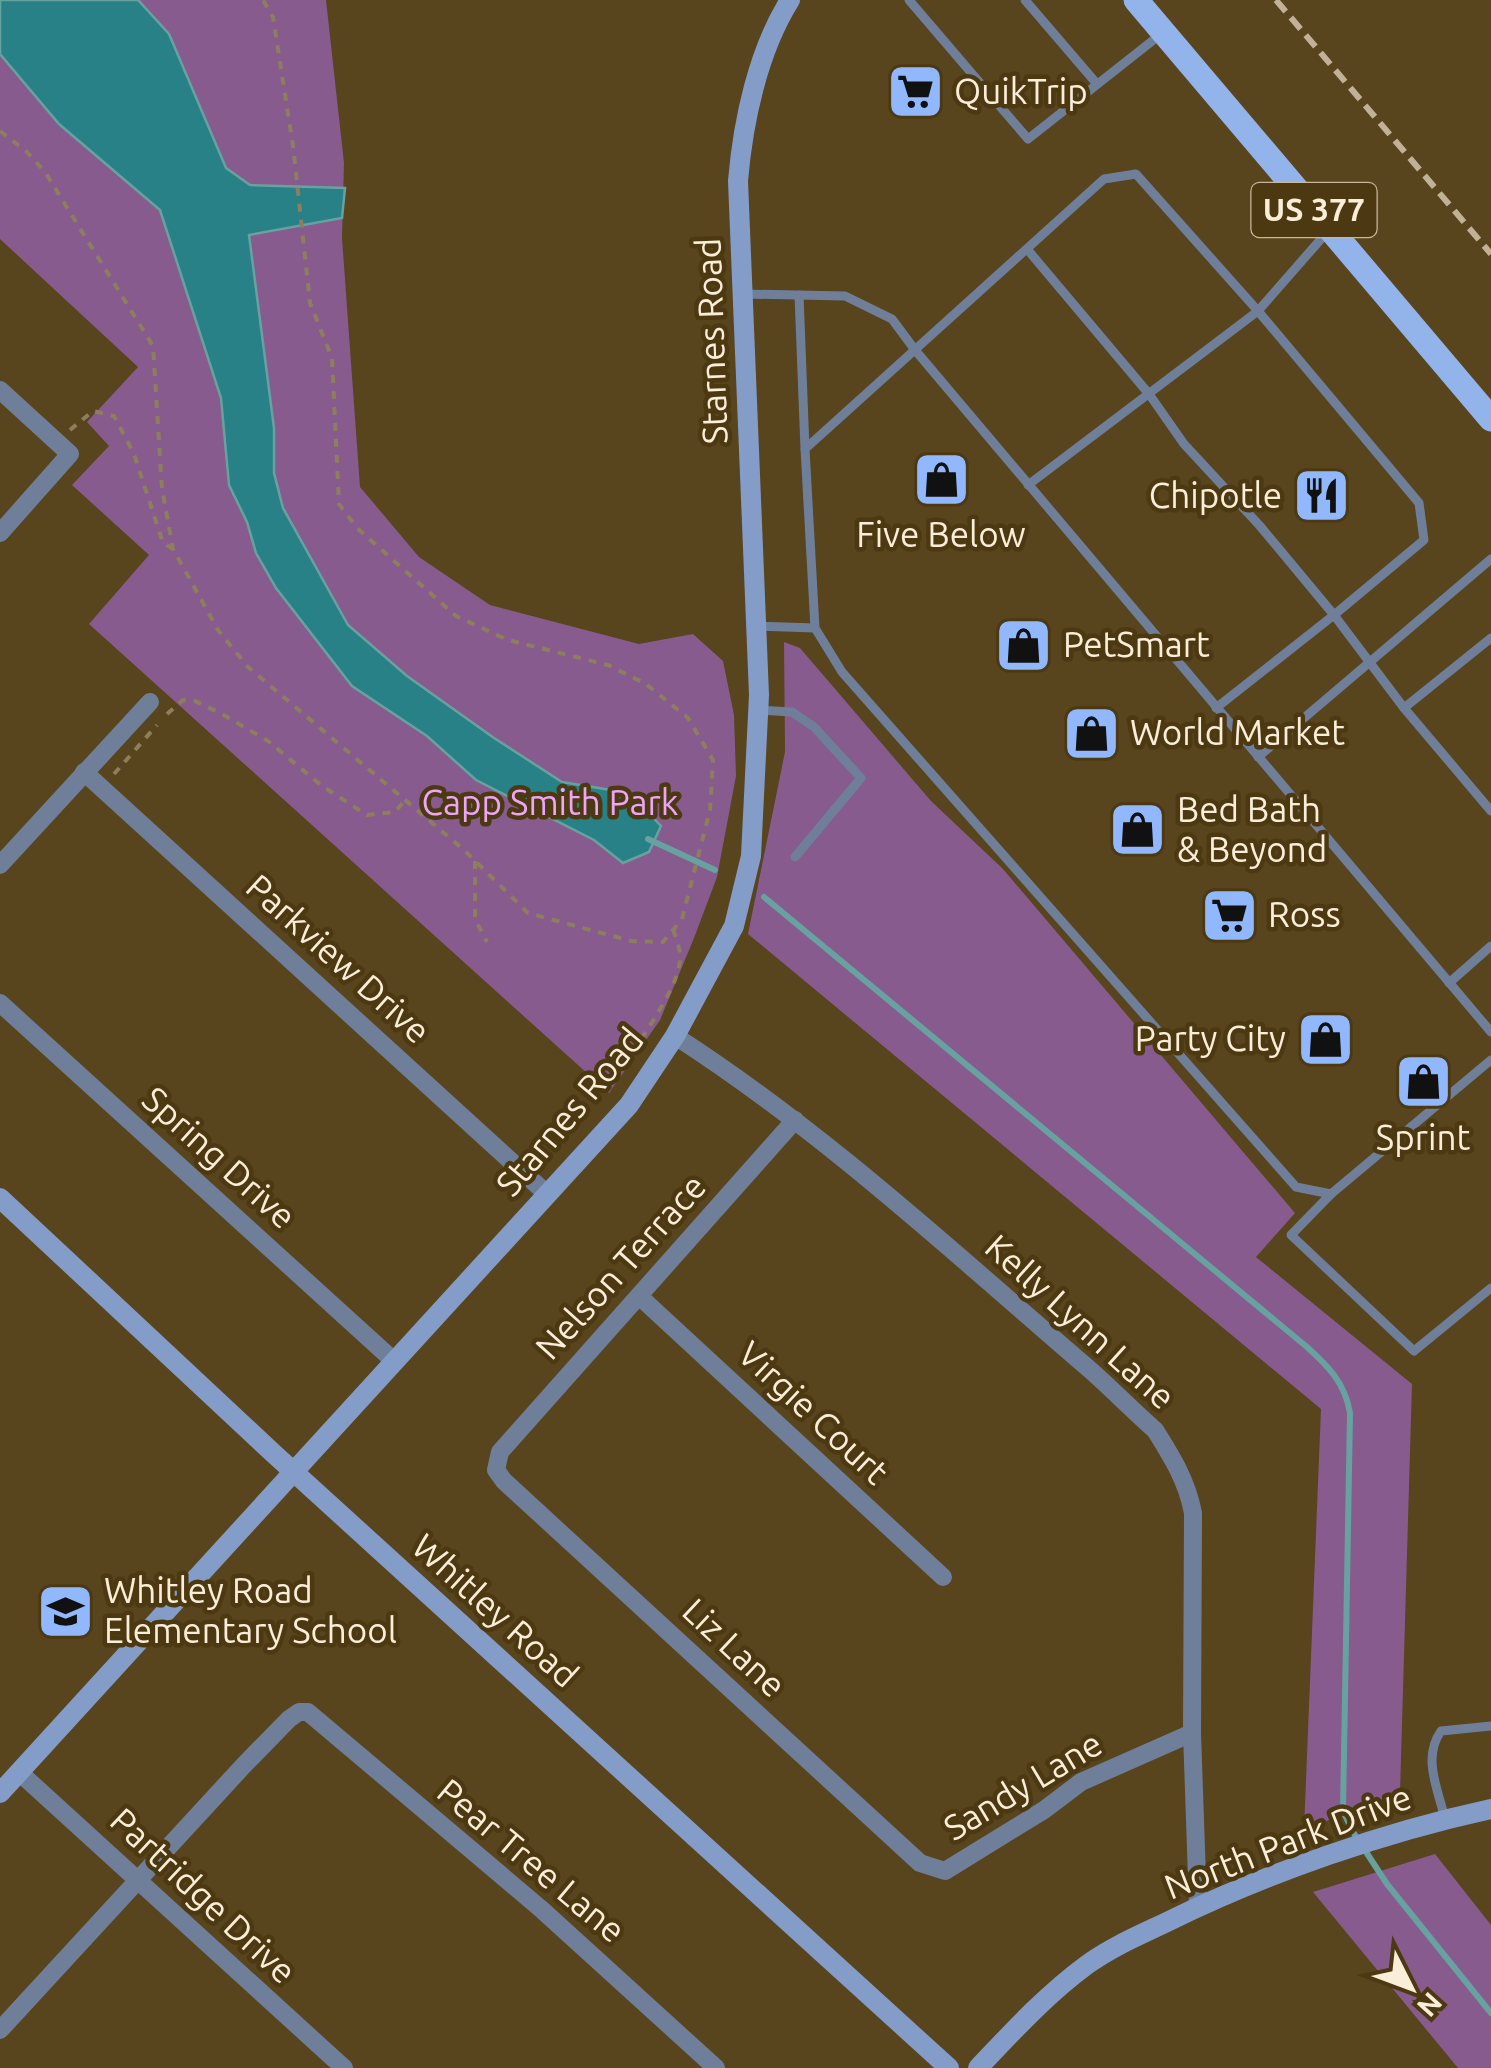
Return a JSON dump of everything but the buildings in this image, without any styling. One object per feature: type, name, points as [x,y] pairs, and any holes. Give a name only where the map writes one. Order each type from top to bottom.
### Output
[{"type":"main road","name":"US 377","points":[[1136,0],[1491,419]]},
{"type":"main road","name":"Starnes Road","points":[[0,1792],[628,1105],[675,1036],[734,926],[751,856],[759,710],[738,181],[741,146],[754,90],[787,1]]},
{"type":"main road","name":"Whitley Road","points":[[0,1198],[293,1471],[948,2068]]},
{"type":"main road","name":"North Park Drive","points":[[978,2068],[1006,2037],[1088,1964],[1198,1907],[1224,1894],[1445,1819],[1491,1809]]},
{"type":"street","points":[[0,390],[64,448],[0,533]]},
{"type":"street","points":[[0,865],[150,702]]},
{"type":"street","name":"Parkview Drive","points":[[84,772],[547,1194]]},
{"type":"street","name":"Spring Drive","points":[[0,1003],[394,1361]]},
{"type":"street","name":"Kelly Lynn Lane","points":[[675,1036],[795,1120],[928,1228],[1155,1430],[1185,1480],[1193,1513],[1192,1733],[1198,1907]]},
{"type":"street","name":"Nelson Terrace","points":[[497,1458],[795,1120]]},
{"type":"street","name":"Virgie Court","points":[[639,1296],[943,1577]]},
{"type":"street","name":"Liz Lane","points":[[497,1458],[496,1470],[519,1494],[920,1863],[945,1871]]},
{"type":"street","name":"Pear Tree Lane","points":[[139,1881],[244,1765],[299,1712],[308,1712],[540,1908],[716,2068]]},
{"type":"street","name":"Sandy Lane","points":[[945,1871],[1044,1810],[1080,1782],[1192,1733]]},
{"type":"street","name":"Partridge Drive","points":[[19,1772],[344,2068]]},
{"type":"street","points":[[0,2030],[139,1881]]},
{"type":"lane","points":[[910,0],[1028,139],[1163,32]]},
{"type":"lane","points":[[1026,0],[1097,84]]},
{"type":"lane","points":[[805,449],[1104,179],[1136,174],[1419,502],[1424,540],[1216,708]]},
{"type":"lane","points":[[1028,485],[1258,311],[1330,229]]},
{"type":"lane","points":[[1027,248],[1150,394],[1184,444],[1260,526],[1491,811]]},
{"type":"lane","points":[[743,294],[845,296],[892,319],[1216,708],[1489,1026]]},
{"type":"lane","points":[[799,295],[815,628],[842,672],[1296,1187],[1332,1194]]},
{"type":"lane","points":[[1258,756],[1491,559]]},
{"type":"lane","points":[[756,626],[815,628]]},
{"type":"lane","points":[[1404,708],[1491,638]]},
{"type":"lane","points":[[759,710],[792,712],[814,727],[861,778],[796,858]]},
{"type":"lane","points":[[1449,982],[1491,946]]},
{"type":"lane","points":[[1491,1060],[1332,1194],[1290,1235],[1414,1351],[1491,1288]]},
{"type":"lane","points":[[1445,1819],[1430,1757],[1435,1740],[1442,1731],[1491,1726]]},
{"type":"path","points":[[0,131],[45,172],[152,346],[162,489],[172,549],[218,630],[248,667],[475,861],[528,913],[631,941],[663,942],[682,919],[707,823],[713,760],[688,718],[646,684],[608,665],[508,640],[456,616],[357,528],[339,504],[332,358],[310,302],[272,17],[263,0]]},
{"type":"path","points":[[64,448],[93,411],[114,416],[134,454],[163,543],[172,549]]},
{"type":"path","points":[[102,788],[182,700],[195,701],[268,741],[322,786],[366,815],[395,812],[405,800]]},
{"type":"path","points":[[475,861],[475,919],[487,942]]},
{"type":"path","points":[[624,1065],[658,1012],[677,972],[680,956],[674,929]]},
{"type":"green space","name":"Capp Smith Park","points":[[0,0],[326,0],[344,163],[342,238],[360,487],[419,557],[490,605],[639,644],[693,634],[723,661],[734,715],[736,776],[717,877],[660,1020],[609,1093],[89,624],[149,555],[72,485],[109,446],[87,422],[138,367],[0,239]]},
{"type":"green space","points":[[784,642],[800,648],[931,801],[1003,869],[1295,1213],[1256,1257],[1412,1384],[1400,1792],[1304,1830],[1321,1409],[748,934],[785,752]]},
{"type":"green space","points":[[1435,1854],[1491,1925],[1491,2068],[1458,2068],[1313,1892]]},
{"type":"water","points":[[0,0],[138,0],[169,34],[226,168],[250,185],[345,188],[342,218],[249,235],[274,428],[274,473],[283,508],[348,625],[407,676],[562,782],[623,792],[641,805],[661,826],[649,852],[623,863],[594,840],[476,780],[427,736],[352,686],[276,588],[256,553],[247,522],[229,485],[221,398],[160,210],[59,124],[0,54]]},
{"type":"waterway","points":[[648,839],[715,870]]},
{"type":"waterway","points":[[764,897],[1307,1347],[1335,1376],[1350,1413],[1343,1811],[1387,1884],[1491,2013]]},
{"type":"railway","points":[[1276,0],[1491,254]]},
{"type":"place","name":"QuikTrip","points":[[915,92]]},
{"type":"place","name":"Five Below","points":[[941,479]]},
{"type":"place","name":"Chipotle","points":[[1321,496]]},
{"type":"place","name":"PetSmart","points":[[1024,645]]},
{"type":"place","name":"World Market","points":[[1091,733]]},
{"type":"place","name":"Bed Bath & Beyond","points":[[1138,830]]},
{"type":"place","name":"Ross","points":[[1229,915]]},
{"type":"place","name":"Party City","points":[[1325,1039]]},
{"type":"place","name":"Sprint","points":[[1423,1082]]},
{"type":"place","name":"Whitley Road Elementary School","points":[[65,1611]]}]
